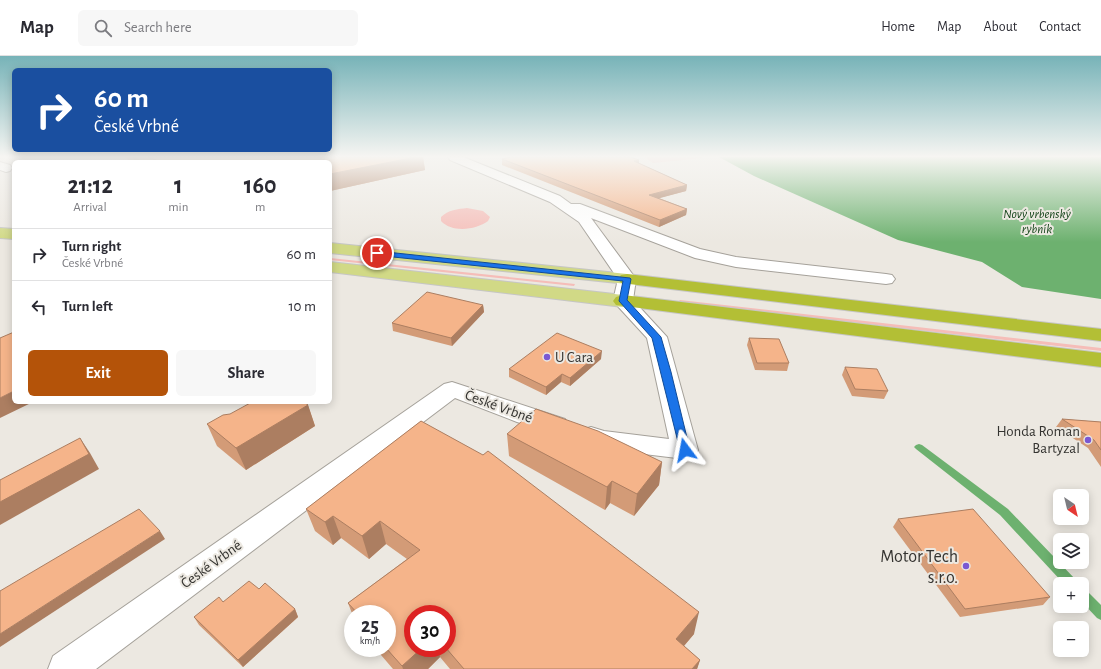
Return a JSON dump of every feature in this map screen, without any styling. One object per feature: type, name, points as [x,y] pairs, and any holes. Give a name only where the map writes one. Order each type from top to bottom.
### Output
[{"type":"highway","points":[[627,279],[1101,335]]},
{"type":"highway","points":[[622,301],[1101,360]]},
{"type":"main road","points":[[0,232],[12,234]]},
{"type":"main road","points":[[332,248],[627,279]]},
{"type":"main road","points":[[332,267],[622,301]]},
{"type":"street","points":[[524,186],[695,253],[736,262],[886,279]]},
{"type":"street","points":[[555,199],[584,219],[627,279],[622,301]]},
{"type":"street","points":[[598,238],[631,229]]},
{"type":"street","name":"České Vrbné","points":[[66,669],[452,389],[526,416],[603,440],[685,450],[656,337],[622,301]]},
{"type":"shaded area","points":[[467,208],[483,211],[490,217],[488,221],[471,228],[458,229],[446,225],[441,221],[441,217],[450,211]]},
{"type":"shaded area","points":[[332,258],[575,284],[574,286],[332,260]]},
{"type":"shaded area","points":[[680,300],[1101,348],[1101,351],[678,302]]},
{"type":"water","name":"Nový vrbenský rybník","points":[[776,186],[1101,186],[1101,299],[1022,287],[982,262],[898,240]]},
{"type":"building","points":[[571,186],[685,186],[649,195],[687,209],[660,220]]},
{"type":"building","points":[[427,292],[483,305],[451,338],[392,323]]},
{"type":"building","points":[[12,333],[12,392],[0,398],[0,338]]},
{"type":"building","points":[[557,333],[602,351],[570,378],[562,374],[546,387],[509,369]]},
{"type":"building","points":[[749,338],[779,339],[789,363],[757,363]]},
{"type":"building","points":[[845,367],[877,369],[888,391],[855,389]]},
{"type":"building","points":[[248,404],[308,405],[236,448],[207,424],[223,415],[230,414]]},
{"type":"building","points":[[536,409],[598,431],[662,462],[637,494],[612,481],[607,487],[507,434]]},
{"type":"building","points":[[1062,419],[1101,422],[1101,450],[1094,440]]},
{"type":"building","points":[[421,421],[483,455],[488,451],[699,612],[676,639],[700,660],[692,669],[464,669],[454,657],[456,657],[456,605],[404,605],[404,657],[412,657],[402,666],[394,657],[396,657],[396,605],[350,605],[348,603],[420,550],[380,521],[362,536],[333,516],[325,522],[306,509]]},
{"type":"building","points":[[80,438],[89,454],[0,502],[0,480]]},
{"type":"building","points":[[139,509],[160,531],[0,634],[0,591]]},
{"type":"building","name":"Motor Tech s.r.o.","points":[[973,509],[1050,597],[965,609],[898,519]]},
{"type":"building","points":[[249,581],[259,589],[265,583],[295,609],[238,660],[194,617],[219,597],[223,602]]},
{"type":"waterway","points":[[919,447],[1004,512],[1065,577]]},
{"type":"waterway","points":[[1089,601],[1101,614]]},
{"type":"place","name":"U Cara","points":[[547,357]]},
{"type":"place","name":"Honda Roman Bartyzal","points":[[1088,440]]},
{"type":"place","name":"Motor Tech s.r.o.","points":[[966,566]]},
{"type":"route","points":[[377,253],[627,279],[622,301],[656,337],[685,450]]}]
